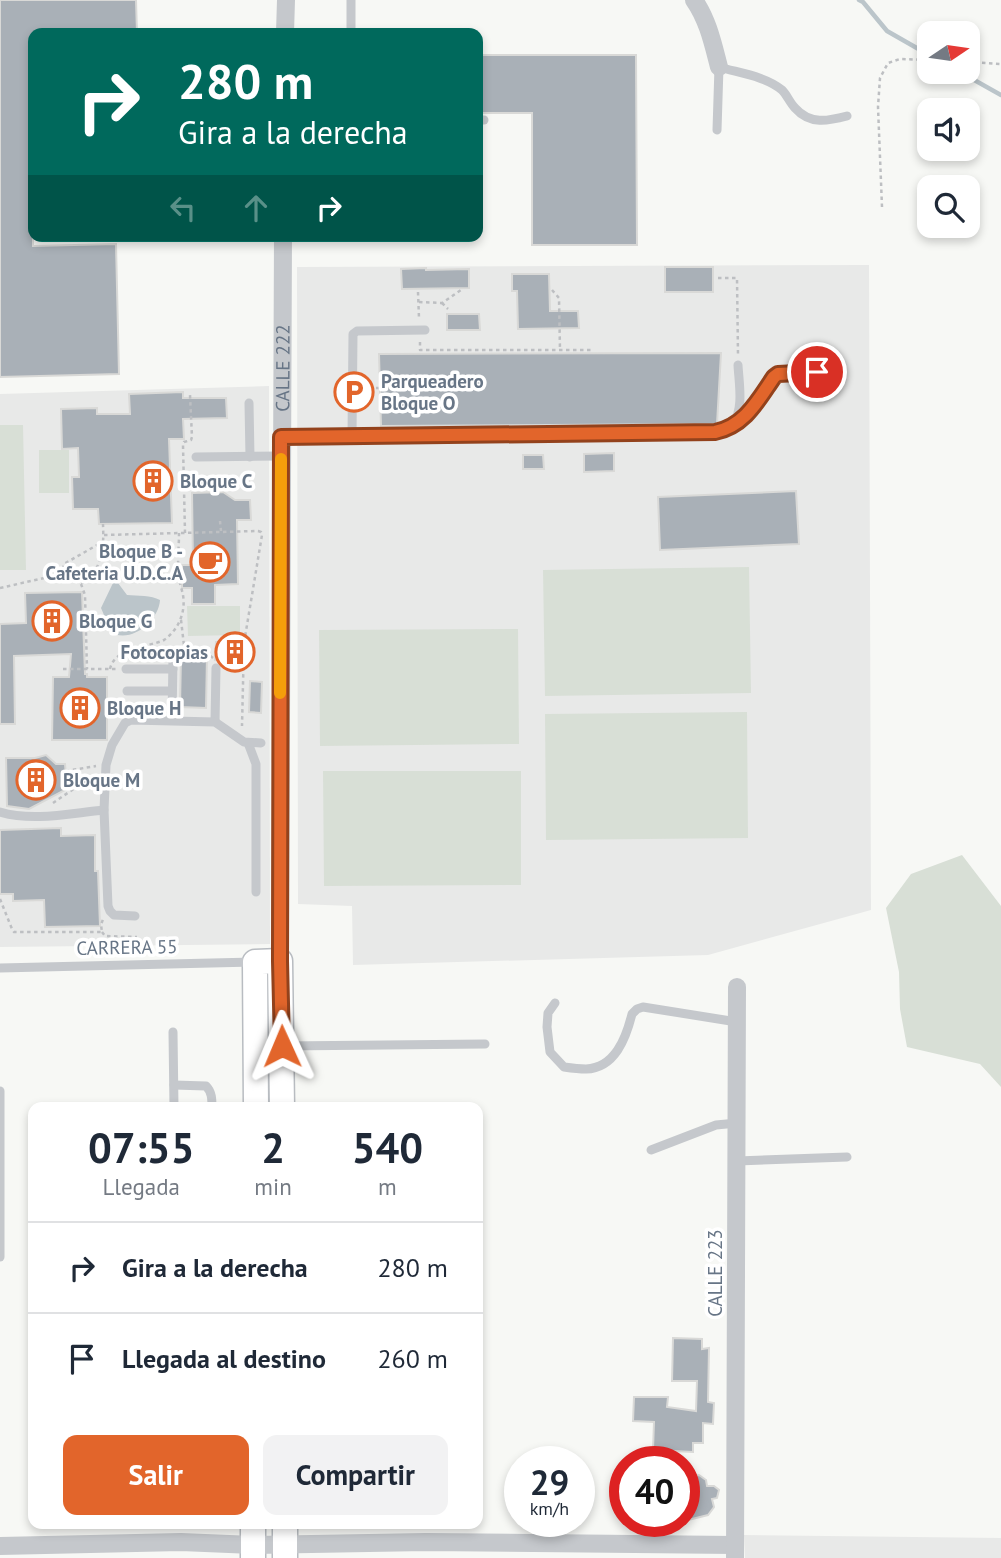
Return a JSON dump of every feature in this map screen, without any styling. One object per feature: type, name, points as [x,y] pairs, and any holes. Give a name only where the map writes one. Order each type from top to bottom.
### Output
[{"type":"street","points":[[694,0],[711,35],[719,67]]},
{"type":"street","points":[[285,28],[286,1]]},
{"type":"street","name":"CALLE 222","points":[[256,1102],[267,962],[281,456],[283,242]]},
{"type":"street","name":"CALLE 222","points":[[267,962],[282,1046],[282,1102]]},
{"type":"street","name":"CALLE 223","points":[[735,1552],[737,987]]},
{"type":"street","points":[[0,1546],[181,1542],[426,1542],[735,1552]]},
{"type":"lane","points":[[351,0],[351,28]]},
{"type":"lane","points":[[717,130],[719,67],[764,80],[783,91],[803,116],[813,120],[847,116]]},
{"type":"lane","points":[[352,436],[352,337],[355,332],[422,330]]},
{"type":"lane","points":[[729,428],[739,412],[738,365]]},
{"type":"lane","points":[[281,437],[715,432],[729,428],[744,418],[778,374],[817,372]]},
{"type":"lane","points":[[249,403],[250,457]]},
{"type":"lane","points":[[196,457],[281,456]]},
{"type":"lane","points":[[172,720],[173,658]]},
{"type":"lane","points":[[215,722],[216,668]]},
{"type":"lane","points":[[127,669],[173,669]]},
{"type":"lane","points":[[127,691],[173,691]]},
{"type":"lane","points":[[135,916],[114,915],[108,906],[104,810],[107,758],[125,723],[131,720],[215,722],[245,742],[256,764],[256,892]]},
{"type":"lane","points":[[245,742],[271,743]]},
{"type":"lane","points":[[0,812],[34,816],[104,810]]},
{"type":"lane","name":"CARRERA 55","points":[[0,968],[267,962]]},
{"type":"lane","points":[[555,1003],[548,1013],[547,1027],[551,1052],[564,1067],[588,1069],[603,1064],[618,1052],[632,1014],[643,1007],[737,1022]]},
{"type":"lane","points":[[173,1032],[174,1102]]},
{"type":"lane","points":[[282,1046],[485,1044]]},
{"type":"lane","points":[[174,1085],[206,1086],[210,1090],[212,1102]]},
{"type":"lane","points":[[0,1091],[0,1257]]},
{"type":"lane","points":[[651,1150],[716,1125],[737,1123]]},
{"type":"lane","points":[[737,1161],[847,1157]]},
{"type":"path","points":[[883,207],[878,107],[880,78],[888,62],[917,60]]},
{"type":"path","points":[[980,63],[1001,64]]},
{"type":"path","points":[[718,278],[737,278],[738,365]]},
{"type":"path","points":[[419,302],[442,303],[461,290]]},
{"type":"path","points":[[552,290],[559,298],[560,350]]},
{"type":"path","points":[[418,292],[422,330],[420,351],[594,350]]},
{"type":"path","points":[[442,303],[448,309]]},
{"type":"path","points":[[352,388],[380,388]]},
{"type":"path","points":[[191,432],[197,431]]},
{"type":"path","points":[[220,521],[221,532]]},
{"type":"path","points":[[81,584],[92,576],[98,566],[104,541],[103,524]]},
{"type":"path","points":[[179,533],[179,578],[184,598],[181,620],[186,654]]},
{"type":"path","points":[[104,535],[261,533],[244,643],[245,742]]},
{"type":"path","points":[[61,576],[64,564],[104,541]]},
{"type":"path","points":[[0,588],[61,576],[81,584],[85,595],[87,669]]},
{"type":"path","points":[[110,669],[113,660],[122,653],[164,640],[181,620]]},
{"type":"path","points":[[173,658],[176,654],[210,654],[216,668]]},
{"type":"path","points":[[63,669],[127,669]]},
{"type":"path","points":[[66,771],[100,766]]},
{"type":"path","points":[[34,816],[100,771]]},
{"type":"path","points":[[0,899],[14,932],[102,932]]},
{"type":"path","points":[[110,911],[102,920],[102,932],[105,936],[137,937]]},
{"type":"path","points":[[71,926],[71,932]]},
{"type":"shaded area","points":[[869,265],[871,910],[708,955],[353,965],[352,906],[298,904],[297,267]]},
{"type":"shaded area","points":[[269,386],[270,944],[0,947],[0,394]]},
{"type":"shaded area","points":[[0,425],[23,425],[26,570],[0,570]]},
{"type":"shaded area","points":[[39,450],[69,450],[69,493],[39,493]]},
{"type":"shaded area","points":[[749,567],[751,693],[545,696],[543,570]]},
{"type":"shaded area","points":[[113,583],[118,583],[127,595],[149,596],[160,600],[154,616],[142,629],[125,635],[109,631],[110,627],[101,608]]},
{"type":"shaded area","points":[[187,606],[240,606],[240,635],[188,636]]},
{"type":"shaded area","points":[[518,629],[519,744],[320,746],[319,630]]},
{"type":"shaded area","points":[[747,712],[748,838],[546,840],[545,714]]},
{"type":"shaded area","points":[[323,771],[521,771],[521,885],[324,886]]},
{"type":"shaded area","points":[[962,855],[1001,906],[1001,1087],[980,1064],[907,1047],[900,1009],[899,972],[886,908],[911,874]]},
{"type":"shaded area","points":[[744,1535],[1001,1538],[1001,1558],[745,1558]]},
{"type":"building","points":[[0,0],[136,0],[137,28],[28,28],[28,242],[33,242],[33,246],[116,244],[119,374],[0,377]]},
{"type":"building","points":[[483,55],[636,55],[637,245],[532,245],[532,113],[483,113]]},
{"type":"building","points":[[665,267],[713,267],[713,292],[665,292]]},
{"type":"building","points":[[401,269],[469,269],[469,288],[402,289]]},
{"type":"building","points":[[512,274],[549,274],[550,311],[578,311],[579,328],[518,329],[517,291],[512,291]]},
{"type":"building","points":[[447,314],[479,314],[480,330],[447,330]]},
{"type":"building","points":[[721,353],[717,424],[381,426],[379,354]]},
{"type":"building","points":[[183,392],[183,398],[226,398],[227,418],[183,419],[184,439],[169,439],[172,523],[99,524],[98,509],[73,509],[72,477],[79,477],[78,448],[62,449],[61,409],[97,408],[97,414],[130,414],[129,394]]},
{"type":"building","points":[[614,453],[614,471],[584,472],[584,454]]},
{"type":"building","points":[[523,455],[543,455],[544,469],[523,469]]},
{"type":"building","points":[[796,491],[799,544],[660,550],[658,497]]},
{"type":"building","points":[[223,492],[235,500],[250,500],[251,520],[237,520],[238,584],[215,585],[215,604],[192,604],[192,588],[182,588],[182,565],[193,565],[192,493]]},
{"type":"building","points":[[82,592],[85,674],[87,677],[107,677],[107,740],[52,740],[53,677],[69,677],[71,654],[14,656],[15,724],[0,724],[0,624],[26,623],[25,593]]},
{"type":"building","points":[[216,642],[242,643],[241,661],[215,660]]},
{"type":"building","points":[[181,656],[207,656],[206,708],[180,707]]},
{"type":"building","points":[[250,681],[262,682],[261,713],[249,712]]},
{"type":"building","name":"Bloque M","points":[[46,755],[56,764],[65,764],[67,789],[29,809],[7,806],[6,758],[35,758]]},
{"type":"building","points":[[61,828],[61,836],[95,835],[100,926],[45,927],[44,900],[13,901],[13,894],[0,894],[0,830]]},
{"type":"building","points":[[673,1338],[702,1339],[702,1349],[709,1348],[708,1402],[714,1403],[713,1424],[703,1423],[703,1443],[693,1443],[693,1446],[653,1446],[654,1422],[633,1421],[634,1397],[668,1397],[667,1407],[696,1411],[697,1381],[672,1381]]},
{"type":"building","points":[[700,1476],[706,1480],[707,1486],[714,1486],[719,1490],[717,1498],[712,1499],[714,1507],[708,1515],[700,1517]]},
{"type":"waterway","points":[[859,0],[887,31],[917,48]]},
{"type":"waterway","points":[[980,83],[1001,95]]},
{"type":"slow traffic","points":[[280,693],[281,459]]},
{"type":"place","name":"Parqueadero Bloque O","points":[[354,392]]},
{"type":"place","name":"Bloque C","points":[[153,481]]},
{"type":"place","name":"Bloque B - Cafeteria U.D.C.A","points":[[210,562]]},
{"type":"place","name":"Bloque G","points":[[52,621]]},
{"type":"place","name":"Fotocopias","points":[[235,652]]},
{"type":"place","name":"Bloque H","points":[[80,708]]},
{"type":"place","name":"Bloque M","points":[[36,780]]},
{"type":"route","points":[[282,1046],[281,437],[715,432],[729,428],[744,418],[778,374],[817,372]]}]
